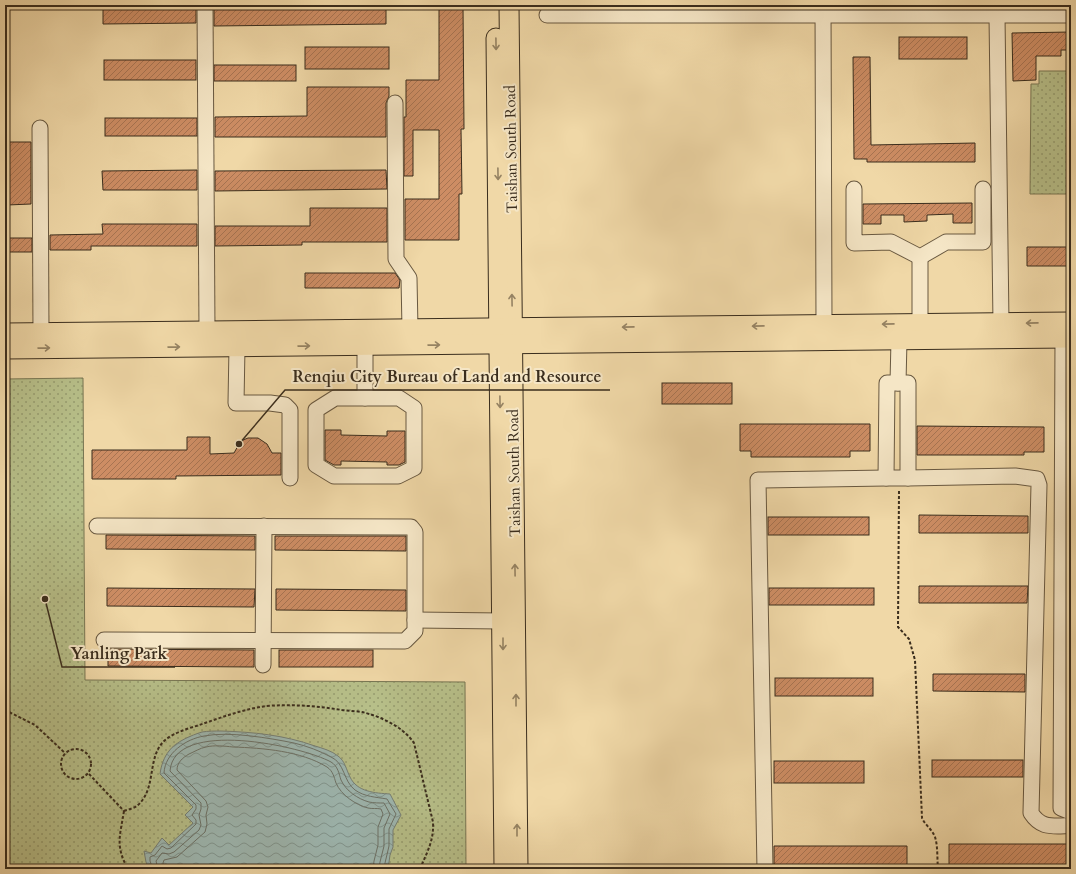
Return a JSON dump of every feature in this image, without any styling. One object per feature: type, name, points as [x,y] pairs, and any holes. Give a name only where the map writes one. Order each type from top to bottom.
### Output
[{"type":"main road","name":"Taishan South Road","points":[[496,5],[506,336],[518,869]]},
{"type":"main road","name":"Taishan South Road","points":[[504,869],[502,621],[509,5]]},
{"type":"main road","points":[[5,349],[365,345],[506,336],[824,325],[1001,323],[1068,333]]},
{"type":"main road","points":[[5,333],[410,329],[506,336],[899,340],[1068,333]]},
{"type":"lane","points":[[204,5],[207,331]]},
{"type":"lane","points":[[547,15],[630,10],[998,10],[1071,16]]},
{"type":"lane","points":[[823,10],[824,325]]},
{"type":"lane","points":[[998,10],[1001,323]]},
{"type":"lane","points":[[395,104],[396,259],[409,278],[410,329]]},
{"type":"lane","points":[[40,128],[40,333]]},
{"type":"lane","points":[[854,189],[854,243],[892,242],[920,257]]},
{"type":"lane","points":[[920,257],[946,242],[983,242],[983,189]]},
{"type":"lane","points":[[920,257],[920,324]]},
{"type":"lane","points":[[1068,333],[1067,526],[1061,808],[1071,812]]},
{"type":"lane","points":[[898,383],[899,340]]},
{"type":"lane","points":[[365,345],[365,398]]},
{"type":"lane","points":[[236,347],[236,404],[270,403],[285,405],[290,410],[290,478]]},
{"type":"lane","points":[[887,383],[908,383],[898,478],[887,383]]},
{"type":"lane","points":[[335,398],[365,398],[399,398],[414,408],[414,468],[398,476],[334,476],[316,465],[316,410],[335,398]]},
{"type":"lane","points":[[765,869],[758,480],[1015,476],[1036,479],[1039,485],[1031,814],[1036,821],[1042,825],[1071,826]]},
{"type":"lane","points":[[97,526],[411,527],[415,532],[415,631],[405,641],[104,640]]},
{"type":"lane","points":[[263,665],[264,526]]},
{"type":"lane","points":[[415,620],[502,621]]},
{"type":"path","points":[[898,478],[898,628],[909,639],[913,648],[915,660],[922,818],[924,824],[931,830],[935,837],[938,869]]},
{"type":"path","points":[[124,811],[137,806],[145,797],[156,752],[160,743],[180,731],[214,719],[265,706],[307,705],[366,713],[397,727],[408,735],[414,743],[433,822],[432,842],[420,869]]},
{"type":"path","points":[[5,710],[35,725],[65,753]]},
{"type":"path","points":[[75,749],[84,751],[91,759],[91,769],[89,774],[80,779],[70,779],[66,776],[60,765],[65,753],[75,749]]},
{"type":"path","points":[[89,774],[124,811]]},
{"type":"path","points":[[124,811],[119,842],[122,858],[128,869]]},
{"type":"green space","points":[[1039,71],[1071,71],[1071,194],[1030,194],[1031,84],[1039,84]]},
{"type":"green space","points":[[83,378],[85,680],[465,682],[466,869],[5,869],[5,379]]},
{"type":"water","points":[[221,731],[257,733],[280,737],[303,742],[327,750],[336,754],[342,760],[350,777],[357,786],[367,791],[390,794],[401,815],[393,830],[393,847],[388,869],[149,869],[144,851],[151,853],[162,838],[169,845],[193,823],[185,815],[193,807],[160,774],[166,756],[175,745],[189,737],[202,732]]},
{"type":"building","points":[[103,5],[196,5],[196,23],[103,24]]},
{"type":"building","points":[[214,5],[386,5],[386,24],[214,26]]},
{"type":"building","points":[[463,5],[464,129],[461,129],[462,194],[459,194],[459,240],[405,240],[405,199],[439,199],[439,130],[413,130],[413,176],[404,176],[404,117],[406,117],[406,80],[439,80],[439,6]]},
{"type":"building","points":[[1071,32],[1071,50],[1061,50],[1061,56],[1036,56],[1036,80],[1013,81],[1012,33]]},
{"type":"building","points":[[899,37],[967,37],[967,59],[899,59]]},
{"type":"building","points":[[305,47],[389,47],[389,69],[305,69]]},
{"type":"building","points":[[853,57],[870,57],[871,145],[975,143],[975,162],[867,162],[867,159],[854,159]]},
{"type":"building","points":[[104,60],[196,60],[196,80],[104,80]]},
{"type":"building","points":[[214,65],[296,65],[296,81],[214,81]]},
{"type":"building","points":[[307,87],[389,87],[389,96],[386,103],[386,137],[215,137],[215,117],[307,116]]},
{"type":"building","points":[[105,118],[197,118],[197,136],[105,136]]},
{"type":"building","points":[[6,142],[31,142],[31,204],[7,205]]},
{"type":"building","points":[[197,170],[197,190],[103,190],[102,171]]},
{"type":"building","points":[[386,170],[387,189],[215,191],[215,171]]},
{"type":"building","points":[[972,203],[972,223],[953,223],[953,214],[927,215],[927,221],[904,222],[904,215],[881,215],[881,224],[863,224],[863,204]]},
{"type":"building","points":[[310,208],[387,208],[387,242],[302,242],[302,245],[215,246],[215,226],[310,226]]},
{"type":"building","points":[[102,224],[197,224],[197,246],[91,246],[91,250],[50,250],[50,235],[103,234]]},
{"type":"building","points":[[7,238],[32,238],[32,252],[7,252]]},
{"type":"building","points":[[1027,247],[1071,247],[1070,266],[1027,266]]},
{"type":"building","points":[[305,273],[395,273],[400,280],[399,288],[305,288]]},
{"type":"building","points":[[662,383],[732,383],[732,404],[662,404]]},
{"type":"building","points":[[740,424],[870,424],[870,451],[850,451],[850,457],[751,457],[751,451],[740,451]]},
{"type":"building","points":[[917,426],[1044,427],[1044,452],[1024,452],[1024,455],[917,455]]},
{"type":"building","points":[[325,430],[341,430],[341,435],[387,436],[387,431],[405,431],[405,462],[399,465],[387,465],[387,462],[341,461],[341,465],[334,465],[325,460]]},
{"type":"building","points":[[187,437],[210,437],[210,454],[234,453],[243,440],[248,438],[258,438],[267,444],[272,453],[281,453],[281,475],[176,476],[176,479],[92,479],[92,450],[187,450]]},
{"type":"building","points":[[919,515],[1028,516],[1028,533],[919,533]]},
{"type":"building","points":[[768,517],[869,517],[869,535],[768,535]]},
{"type":"building","points":[[106,535],[255,536],[255,550],[106,549]]},
{"type":"building","points":[[275,536],[406,536],[406,551],[275,550]]},
{"type":"building","points":[[919,586],[1028,586],[1027,603],[919,603]]},
{"type":"building","points":[[107,588],[255,589],[254,607],[107,606]]},
{"type":"building","points":[[769,588],[874,588],[874,605],[769,605]]},
{"type":"building","points":[[276,589],[406,590],[406,611],[276,610]]},
{"type":"building","points":[[108,649],[254,650],[254,667],[108,666]]},
{"type":"building","points":[[279,650],[373,650],[373,667],[279,667]]},
{"type":"building","points":[[933,674],[1025,674],[1025,692],[933,691]]},
{"type":"building","points":[[775,678],[873,678],[873,696],[775,696]]},
{"type":"building","points":[[932,760],[1023,760],[1023,777],[932,777]]},
{"type":"building","points":[[774,761],[864,761],[864,783],[774,783]]},
{"type":"building","points":[[949,844],[1071,844],[1071,866],[957,866],[957,869],[949,869]]},
{"type":"building","points":[[774,846],[907,846],[907,868],[774,869]]},
{"type":"place","name":"Renqiu City Bureau of Land and Resource","points":[[239,444]]},
{"type":"place","name":"Yanling Park","points":[[45,599]]}]
